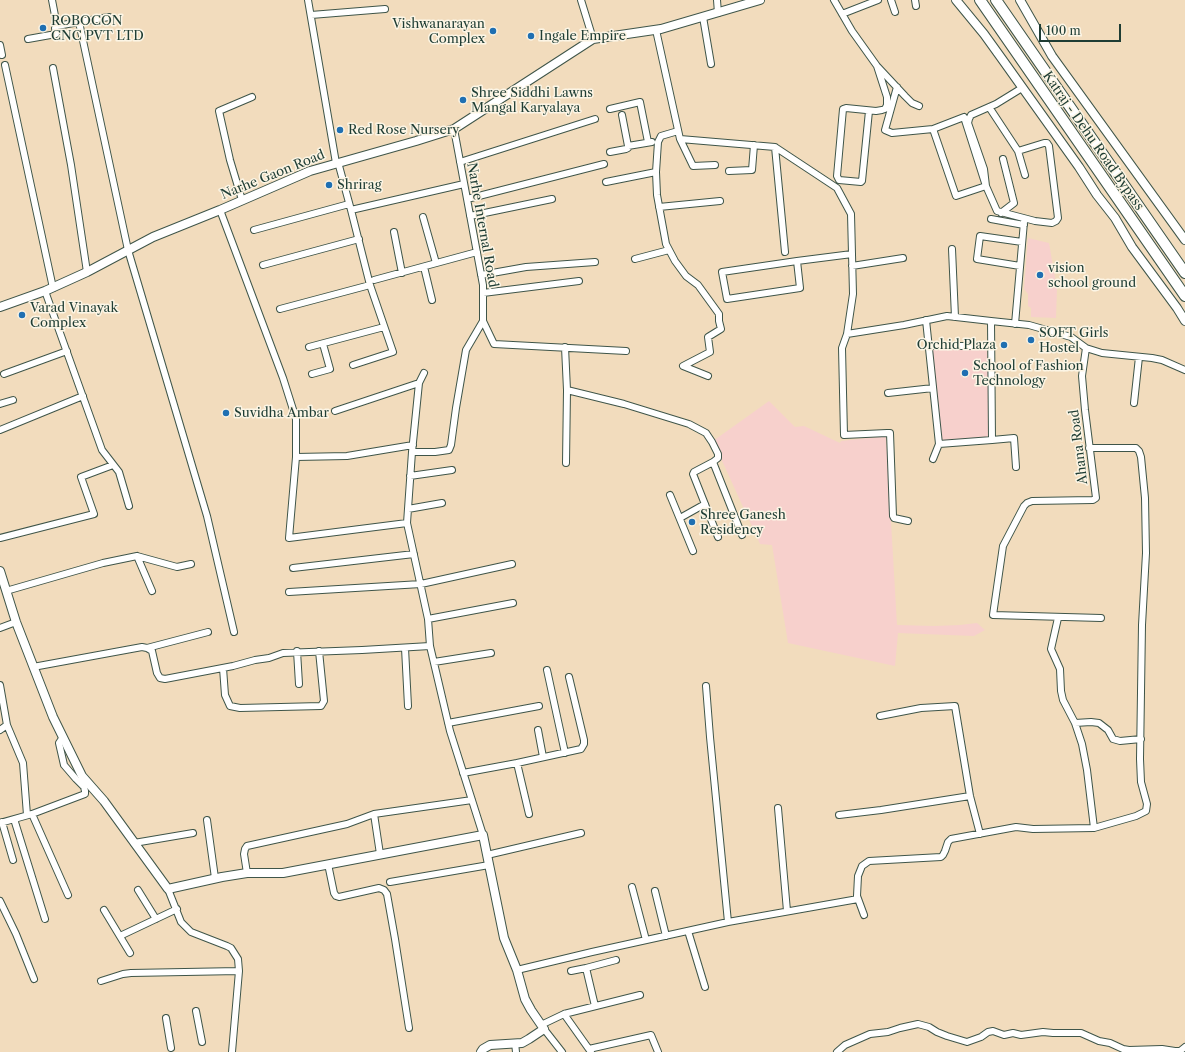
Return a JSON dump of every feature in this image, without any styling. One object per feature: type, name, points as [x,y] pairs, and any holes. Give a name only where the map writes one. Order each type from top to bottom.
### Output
[{"type":"highway","name":"Katraj - Dehu Road Bypass","points":[[980,0],[1185,296]]},
{"type":"highway","name":"Katraj - Dehu Road Bypass","points":[[996,0],[1185,273]]},
{"type":"street","points":[[28,39],[56,34],[55,28],[57,26],[52,0]]},
{"type":"street","points":[[308,0],[337,162],[392,352],[353,365]]},
{"type":"street","points":[[581,0],[593,39],[656,30],[760,0]]},
{"type":"street","points":[[717,0],[718,13]]},
{"type":"street","points":[[834,0],[852,31],[877,66],[912,103],[919,106]]},
{"type":"street","points":[[842,14],[878,0]]},
{"type":"street","points":[[891,0],[895,12]]},
{"type":"street","points":[[956,0],[984,34],[1079,167],[1097,195],[1115,218],[1132,247],[1185,321]]},
{"type":"street","points":[[1020,0],[1052,56],[1185,240]]},
{"type":"street","points":[[311,15],[385,9]]},
{"type":"street","points":[[57,26],[109,17]]},
{"type":"street","points":[[703,17],[711,64]]},
{"type":"street","points":[[78,22],[128,250],[207,516],[234,632]]},
{"type":"street","points":[[656,30],[680,139],[694,166],[715,165]]},
{"type":"street","name":"Narhe Gaon Road","points":[[0,307],[49,289],[87,272],[153,237],[310,171],[454,129],[593,39]]},
{"type":"street","points":[[0,45],[2,55]]},
{"type":"street","points":[[5,65],[49,289],[67,351],[102,450],[119,472],[129,506]]},
{"type":"street","points":[[869,111],[862,181],[839,180],[837,176],[842,111],[846,108],[869,111],[882,110],[885,109],[887,105],[887,97],[877,66]]},
{"type":"street","points":[[53,68],[71,165],[87,272]]},
{"type":"street","points":[[897,87],[885,130],[892,133],[933,129],[964,117],[986,186],[997,211],[1035,222],[1052,223],[1056,221],[1058,218],[1049,146],[1047,143],[1044,143],[1018,151]]},
{"type":"street","points":[[986,186],[984,170],[968,119],[971,115],[989,107],[1022,88]]},
{"type":"street","points":[[242,200],[230,160],[219,111],[252,97]]},
{"type":"street","points":[[610,109],[640,102],[648,142]]},
{"type":"street","points":[[989,107],[1018,151],[1025,175]]},
{"type":"street","points":[[622,115],[628,146]]},
{"type":"street","points":[[460,162],[595,119]]},
{"type":"street","name":"Narhe Internal Road","points":[[454,129],[481,275],[483,293],[483,321]]},
{"type":"street","points":[[933,129],[956,196],[986,186]]},
{"type":"street","points":[[678,131],[662,136],[658,142],[656,172],[657,195],[666,244],[669,250],[686,276],[698,285],[719,314],[721,329],[708,337],[710,352],[683,366],[708,376]]},
{"type":"street","points":[[680,139],[775,147],[837,188],[851,214],[853,294],[847,334],[842,348],[844,435],[887,432],[890,434],[893,516],[894,518],[908,521]]},
{"type":"street","points":[[610,152],[626,149],[628,146],[648,142],[658,142]]},
{"type":"street","points":[[730,171],[752,170],[754,145]]},
{"type":"street","points":[[775,147],[785,252]]},
{"type":"street","points":[[1001,212],[1014,203],[1003,159]]},
{"type":"street","points":[[467,199],[604,164]]},
{"type":"street","points":[[606,182],[656,172]]},
{"type":"street","points":[[351,210],[464,184]]},
{"type":"street","points":[[470,216],[552,199]]},
{"type":"street","points":[[659,207],[720,201]]},
{"type":"street","points":[[254,230],[349,204]]},
{"type":"street","points":[[220,210],[283,378],[296,419],[296,457],[289,538],[407,523]]},
{"type":"street","points":[[423,217],[436,263]]},
{"type":"street","points":[[991,219],[1024,224],[1015,324]]},
{"type":"street","points":[[394,232],[402,272]]},
{"type":"street","points":[[1020,266],[977,259],[980,236],[1022,242]]},
{"type":"street","points":[[263,265],[359,239]]},
{"type":"street","points":[[952,249],[955,317]]},
{"type":"street","points":[[635,259],[669,250]]},
{"type":"street","points":[[280,309],[402,272],[476,252]]},
{"type":"street","points":[[797,261],[800,288],[727,299],[722,272],[797,261],[852,254]]},
{"type":"street","points":[[852,266],[903,258]]},
{"type":"street","points":[[481,275],[526,267],[595,262]]},
{"type":"street","points":[[424,267],[432,300]]},
{"type":"street","points":[[483,293],[579,281]]},
{"type":"street","points":[[847,334],[947,316],[991,320],[1029,325],[1070,337],[1086,348],[1102,353],[1162,360],[1185,370]]},
{"type":"street","points":[[926,320],[939,444],[933,459]]},
{"type":"street","points":[[991,320],[992,440]]},
{"type":"street","points":[[483,321],[494,344],[626,351]]},
{"type":"street","points":[[412,452],[435,452],[449,450],[451,446],[466,350],[483,321]]},
{"type":"street","points":[[309,347],[384,327]]},
{"type":"street","points":[[312,374],[330,369],[323,344]]},
{"type":"street","points":[[929,346],[991,346]]},
{"type":"street","points":[[565,347],[567,390],[566,463]]},
{"type":"street","name":"Ahana Road","points":[[1058,618],[993,615],[1003,546],[1024,506],[1032,501],[1093,500],[1096,498],[1089,448],[1082,376],[1086,348]]},
{"type":"street","points":[[4,374],[67,351]]},
{"type":"street","points":[[1134,403],[1139,357]]},
{"type":"street","points":[[424,373],[419,383],[407,523],[428,619],[430,646],[448,723],[483,835],[501,926],[531,1010],[562,1052]]},
{"type":"street","points":[[335,411],[419,383]]},
{"type":"street","points":[[888,393],[934,388]]},
{"type":"street","points":[[567,390],[624,404],[689,424],[706,433],[718,454],[718,458],[693,474],[718,536]]},
{"type":"street","points":[[0,430],[83,396]]},
{"type":"street","points":[[0,404],[13,400]]},
{"type":"street","points":[[939,444],[1014,438],[1016,467]]},
{"type":"street","points":[[296,457],[347,456],[413,445]]},
{"type":"street","points":[[864,915],[858,899],[858,876],[862,866],[866,862],[941,857],[951,839],[1016,828],[1094,828],[1143,814],[1146,811],[1147,804],[1141,782],[1142,625],[1146,553],[1145,498],[1141,457],[1136,448],[1089,448]]},
{"type":"street","points":[[713,462],[742,535]]},
{"type":"street","points":[[0,538],[94,514],[81,477],[113,464]]},
{"type":"street","points":[[410,476],[452,470]]},
{"type":"street","points":[[670,495],[693,550]]},
{"type":"street","points":[[408,509],[442,502]]},
{"type":"street","points":[[680,518],[705,504]]},
{"type":"street","points":[[293,568],[414,554]]},
{"type":"street","points":[[137,556],[152,591]]},
{"type":"street","points":[[6,591],[102,563],[137,556],[177,567],[191,564]]},
{"type":"street","points":[[288,592],[420,584],[512,564]]},
{"type":"street","points":[[0,571],[16,622],[33,667],[53,717],[82,776],[104,801],[168,889],[182,922],[191,932],[231,948],[238,959],[239,971],[232,1052]]},
{"type":"street","points":[[428,619],[513,603]]},
{"type":"street","points":[[1094,828],[1087,770],[1082,744],[1075,723],[1063,700],[1060,669],[1051,649],[1058,618],[1101,618]]},
{"type":"street","points":[[0,628],[16,622]]},
{"type":"street","points":[[33,667],[142,647],[147,648],[208,632]]},
{"type":"street","points":[[147,648],[152,652],[157,673],[162,679],[223,668],[297,651],[430,646]]},
{"type":"street","points":[[405,648],[408,706]]},
{"type":"street","points":[[297,651],[299,684]]},
{"type":"street","points":[[223,668],[225,695],[230,706],[240,708],[321,706],[324,701],[319,651]]},
{"type":"street","points":[[434,662],[491,653]]},
{"type":"street","points":[[547,670],[565,753]]},
{"type":"street","points":[[463,773],[581,749],[584,744],[569,676]]},
{"type":"street","points":[[0,685],[1,697],[8,725],[23,763],[29,815],[68,895]]},
{"type":"street","points":[[706,686],[728,922]]},
{"type":"street","points":[[448,723],[539,706]]},
{"type":"street","points":[[880,716],[920,708],[955,706],[970,796],[980,834]]},
{"type":"street","points":[[1075,723],[1099,723],[1108,730],[1113,739],[1120,741],[1141,739]]},
{"type":"street","points":[[0,730],[8,725]]},
{"type":"street","points":[[538,730],[543,757]]},
{"type":"street","points":[[13,860],[1,822],[29,815],[85,794],[86,791],[84,787],[64,765],[59,743],[63,737]]},
{"type":"street","points":[[517,763],[529,814]]},
{"type":"street","points":[[839,815],[970,796]]},
{"type":"street","points":[[248,873],[244,854],[247,846],[347,824],[374,814],[472,800]]},
{"type":"street","points":[[778,808],[787,911]]},
{"type":"street","points":[[374,814],[380,854]]},
{"type":"street","points":[[14,819],[45,919]]},
{"type":"street","points":[[207,820],[215,878]]},
{"type":"street","points":[[134,843],[193,833]]},
{"type":"street","points":[[487,855],[581,833]]},
{"type":"street","points":[[168,889],[215,878],[248,873],[284,873],[483,835]]},
{"type":"street","points":[[328,864],[334,893],[336,896],[339,897],[379,888],[384,890],[387,894],[408,1028]]},
{"type":"street","points":[[390,882],[489,865]]},
{"type":"street","points":[[632,887],[646,940]]},
{"type":"street","points":[[138,890],[156,919]]},
{"type":"street","points":[[655,891],[666,936]]},
{"type":"street","points":[[517,970],[728,922],[858,899]]},
{"type":"street","points":[[0,901],[16,934],[34,979]]},
{"type":"street","points":[[120,936],[176,909]]},
{"type":"street","points":[[104,910],[130,953]]},
{"type":"street","points":[[688,931],[705,987]]},
{"type":"street","points":[[571,971],[616,960]]},
{"type":"street","points":[[586,968],[595,1006]]},
{"type":"street","points":[[101,981],[131,973],[239,971]]},
{"type":"street","points":[[481,1052],[490,1045],[522,1043],[530,1040],[543,1027],[564,1014],[640,995]]},
{"type":"street","points":[[196,1012],[202,1042]]},
{"type":"street","points":[[564,1014],[590,1050],[651,1035],[658,1052]]},
{"type":"street","points":[[166,1018],[171,1048]]},
{"type":"street","points":[[837,1052],[845,1045],[870,1034],[888,1032],[918,1024],[925,1025],[937,1032],[967,1042],[982,1037],[988,1032],[993,1031],[1004,1035],[1013,1032],[1021,1034],[1064,1032],[1081,1033],[1099,1041],[1110,1043],[1129,1050],[1162,1049],[1180,1051],[1185,1047]]},
{"type":"street","points":[[515,1043],[516,1052]]},
{"type":"shaded area","name":"vision school ground","points":[[1028,238],[1049,243],[1057,289],[1056,318],[1031,317],[1031,308],[1028,306],[1028,294],[1024,289]]},
{"type":"shaded area","points":[[987,343],[990,444],[941,446],[931,344]]},
{"type":"shaded area","points":[[769,401],[795,427],[804,426],[840,443],[841,441],[886,436],[897,625],[934,626],[977,623],[985,630],[974,636],[898,633],[895,666],[788,643],[772,545],[760,544],[713,441]]},
{"type":"place","name":"ROBOCON CNC PVT LTD","points":[[43,28]]},
{"type":"place","name":"Vishwanarayan Complex","points":[[493,31]]},
{"type":"place","name":"Ingale Empire","points":[[531,36]]},
{"type":"place","name":"Shree Siddhi Lawns Mangal Karyalaya","points":[[463,100]]},
{"type":"place","name":"Red Rose Nursery","points":[[340,130]]},
{"type":"place","name":"Shrirag","points":[[329,185]]},
{"type":"place","name":"vision school ground","points":[[1040,275]]},
{"type":"place","name":"Varad Vinayak Complex","points":[[22,315]]},
{"type":"place","name":"SOFT Girls Hostel","points":[[1031,340]]},
{"type":"place","name":"Orchid Plaza","points":[[1004,345]]},
{"type":"place","name":"School of Fashion Technology","points":[[965,373]]},
{"type":"place","name":"Suvidha Ambar","points":[[226,413]]},
{"type":"place","name":"Shree Ganesh Residency","points":[[692,522]]}]
